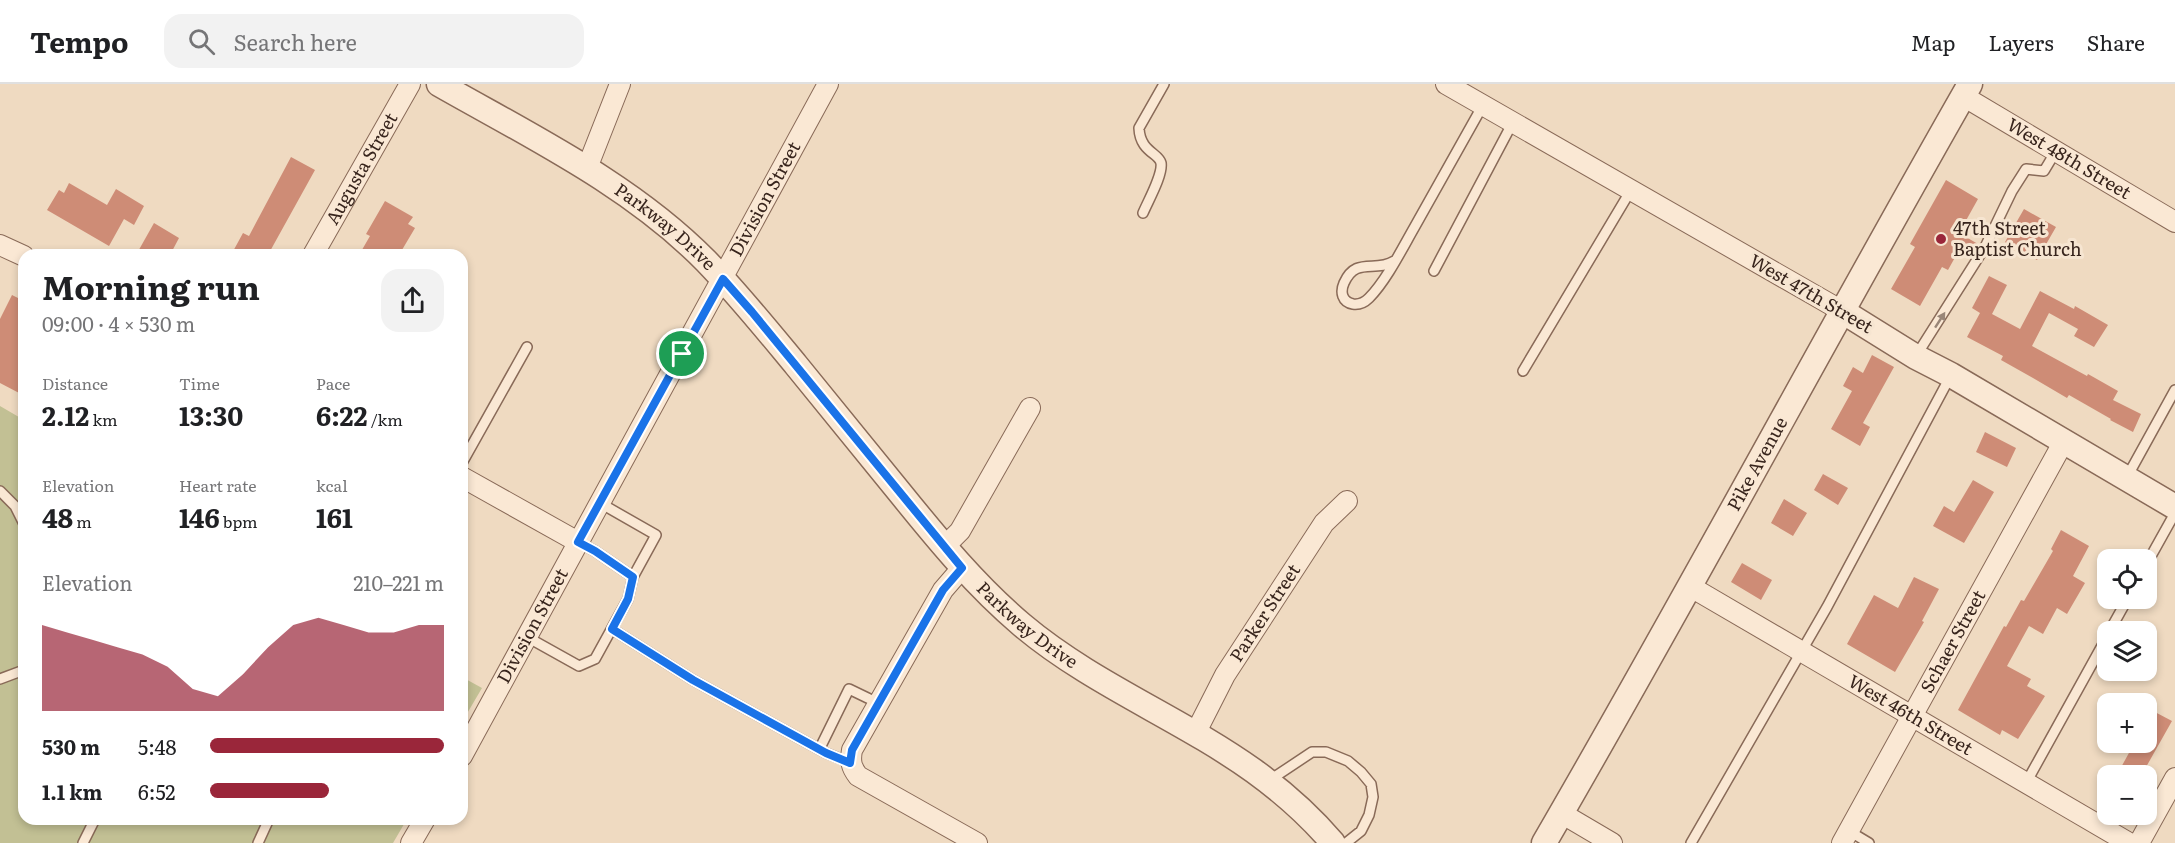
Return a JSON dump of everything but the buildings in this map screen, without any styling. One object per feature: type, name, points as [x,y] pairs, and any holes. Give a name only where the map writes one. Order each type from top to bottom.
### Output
[{"type":"street","name":"Augusta Street","points":[[316,249],[410,84]]},
{"type":"street","name":"Parkway Drive","points":[[439,84],[587,168],[639,203],[672,229],[723,279],[752,312],[962,568],[1024,627],[1060,653],[1268,781],[1299,807],[1333,843]]},
{"type":"street","points":[[587,168],[620,84]]},
{"type":"street","name":"Division Street","points":[[468,731],[527,637],[828,84]]},
{"type":"street","name":"West 47th Street","points":[[1446,84],[1842,311],[1916,357],[1951,375],[2175,507]]},
{"type":"street","name":"West 48th Street","points":[[1966,90],[2056,151],[2175,222]]},
{"type":"street","name":"Pike Avenue","points":[[1544,843],[1691,586],[1966,90]]},
{"type":"street","points":[[0,245],[18,253]]},
{"type":"street","points":[[944,547],[960,531],[1030,408]]},
{"type":"street","name":"Schaer Street","points":[[1845,837],[2064,441]]},
{"type":"street","points":[[468,480],[578,542]]},
{"type":"street","name":"Parker Street","points":[[1195,734],[1225,675],[1324,523],[1347,501]]},
{"type":"street","points":[[962,568],[943,590],[878,703],[852,750],[850,763],[858,776],[977,843]]},
{"type":"street","name":"West 46th Street","points":[[1691,586],[1801,653],[2129,843]]},
{"type":"street","points":[[2139,843],[2175,778]]},
{"type":"street","points":[[1561,813],[1612,843]]},
{"type":"street","points":[[411,843],[420,825]]},
{"type":"lane","points":[[1143,213],[1162,164],[1160,159],[1144,147],[1139,128],[1164,84]]},
{"type":"lane","points":[[1394,261],[1383,266],[1358,267],[1351,272],[1343,287],[1342,295],[1346,302],[1362,303],[1368,299],[1394,261],[1482,105]]},
{"type":"lane","points":[[1434,271],[1513,122]]},
{"type":"lane","points":[[1916,357],[1985,248],[2012,191],[2026,170],[2044,171],[2056,151]]},
{"type":"lane","points":[[1523,371],[1631,190]]},
{"type":"lane","points":[[468,452],[527,347]]},
{"type":"lane","points":[[1691,843],[1801,653],[1951,375]]},
{"type":"lane","points":[[2126,479],[2175,390]]},
{"type":"lane","points":[[0,491],[18,512]]},
{"type":"lane","points":[[527,637],[579,666],[595,659],[612,629],[628,599],[633,577],[656,535],[600,503]]},
{"type":"lane","points":[[2155,549],[2175,513]]},
{"type":"lane","points":[[578,542],[633,577]]},
{"type":"lane","points":[[612,629],[693,680],[850,763]]},
{"type":"lane","points":[[2025,783],[2097,653]]},
{"type":"lane","points":[[0,679],[18,672]]},
{"type":"lane","points":[[820,748],[849,689],[878,703]]},
{"type":"lane","points":[[1268,781],[1312,752],[1326,753],[1348,761],[1371,784],[1372,797],[1369,815],[1361,831],[1346,843]]},
{"type":"lane","points":[[83,843],[92,825]]},
{"type":"lane","points":[[258,843],[266,825]]},
{"type":"lane","points":[[1845,837],[1869,843]]},
{"type":"shaded area","points":[[0,406],[18,416],[18,825],[404,825],[393,843],[0,843]]},
{"type":"shaded area","points":[[468,680],[482,688],[468,712]]},
{"type":"place","name":"47th Street Baptist Church","points":[[1941,239]]},
{"type":"route","points":[[723,279],[962,568],[943,590],[852,750],[850,763],[826,753],[693,680],[612,629],[628,599],[633,577],[578,542],[682,354],[723,279]]}]
